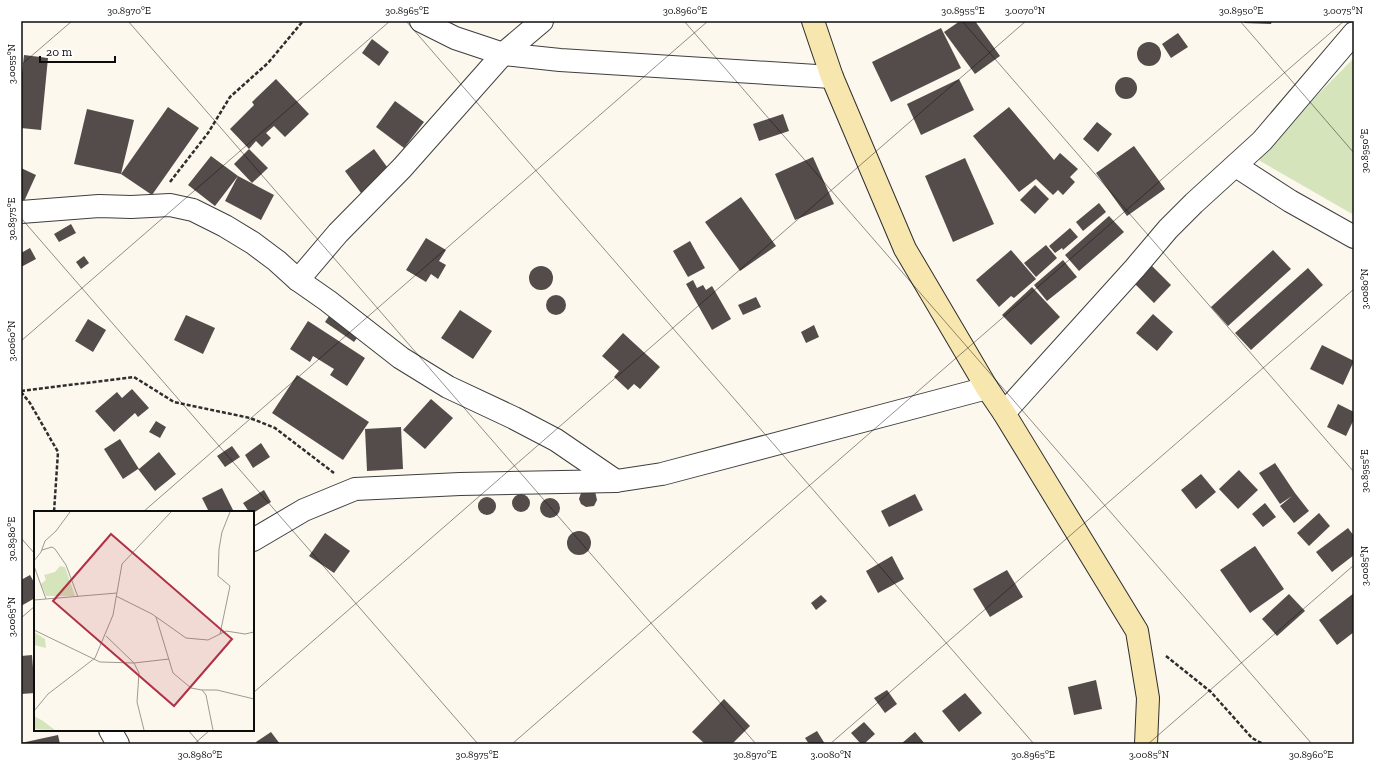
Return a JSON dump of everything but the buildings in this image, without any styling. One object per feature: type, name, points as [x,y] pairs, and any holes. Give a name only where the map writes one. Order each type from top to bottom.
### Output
[{"type":"street","points":[[421,21],[455,38],[503,54],[560,60],[832,77]]},
{"type":"street","points":[[298,280],[338,233],[402,168],[503,54],[542,21]]},
{"type":"street","points":[[813,21],[832,77],[905,249],[987,388],[1004,413],[1136,631],[1148,698],[1146,744]]},
{"type":"street","points":[[1004,413],[1135,268],[1168,229],[1194,203],[1262,141],[1354,33]]},
{"type":"street","points":[[1236,166],[1290,201],[1354,237]]},
{"type":"street","points":[[21,212],[99,206],[131,207],[150,205],[170,205],[194,210],[253,243],[277,261],[298,280],[401,358],[448,387],[514,418],[556,440],[616,481]]},
{"type":"street","points":[[254,539],[304,510],[355,489],[460,484],[616,481],[662,474],[987,388]]},
{"type":"street","points":[[101,744],[108,731]]},
{"type":"street","points":[[110,731],[118,744]]},
{"type":"path","points":[[150,205],[208,133],[230,97],[268,63],[303,21]]},
{"type":"path","points":[[21,392],[134,377],[174,402],[250,418],[275,428],[355,489]]},
{"type":"path","points":[[21,392],[30,403],[58,452],[54,511]]},
{"type":"path","points":[[1165,655],[1211,692],[1252,738],[1262,744]]},
{"type":"green space","points":[[1354,58],[1354,215],[1255,158]]}]
